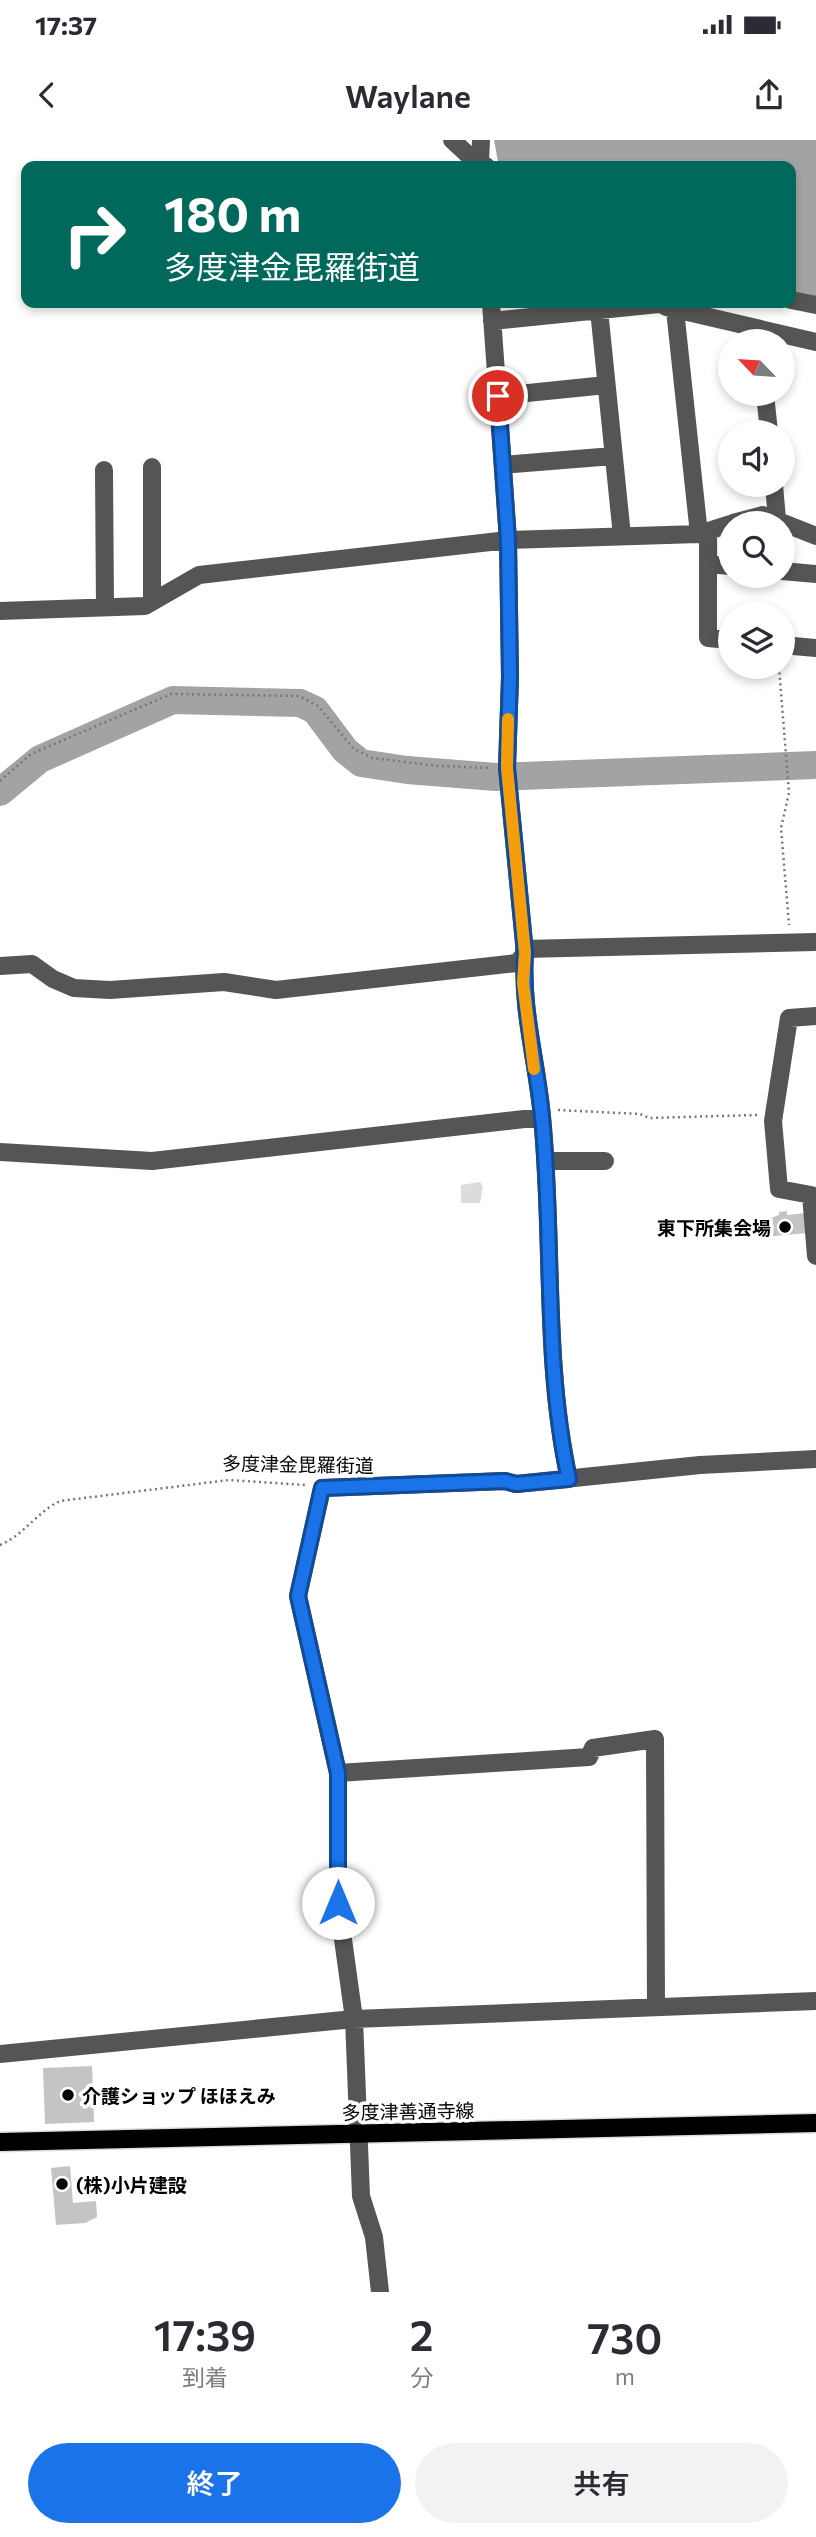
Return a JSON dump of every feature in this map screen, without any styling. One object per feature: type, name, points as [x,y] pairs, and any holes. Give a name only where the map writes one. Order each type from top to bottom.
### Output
[{"type":"main road","name":"多度津善通寺線","points":[[0,2142],[816,2123]]},
{"type":"street","points":[[452,140],[477,161]]},
{"type":"street","points":[[481,140],[482,161]]},
{"type":"street","points":[[796,301],[816,305]]},
{"type":"street","points":[[569,1479],[558,1428],[545,1161],[523,983],[527,950],[507,773],[510,677],[508,540],[491,312],[631,308]]},
{"type":"street","points":[[663,308],[709,564],[708,638],[718,639]]},
{"type":"street","points":[[670,308],[740,329]]},
{"type":"street","points":[[599,310],[622,536]]},
{"type":"street","points":[[795,339],[816,342]]},
{"type":"street","points":[[498,396],[606,385]]},
{"type":"street","points":[[503,465],[613,456]]},
{"type":"street","points":[[152,467],[157,518],[152,602]]},
{"type":"street","points":[[104,470],[105,607]]},
{"type":"street","points":[[795,527],[816,536]]},
{"type":"street","points":[[0,611],[145,606],[199,575],[508,540],[704,532],[718,528]]},
{"type":"street","points":[[709,564],[718,565]]},
{"type":"street","points":[[795,572],[816,574]]},
{"type":"street","points":[[795,647],[816,649]]},
{"type":"street","points":[[0,966],[32,964],[53,979],[74,988],[110,990],[225,982],[276,990],[517,962],[527,950],[816,942]]},
{"type":"street","points":[[816,1016],[789,1018],[774,1115],[779,1189],[811,1195],[816,1256]]},
{"type":"street","points":[[0,1153],[152,1161],[541,1113]]},
{"type":"street","points":[[545,1161],[605,1161]]},
{"type":"street","name":"多度津金毘羅街道","points":[[322,1488],[505,1481],[516,1484],[713,1464],[816,1459]]},
{"type":"street","points":[[322,1488],[298,1596],[338,1773],[338,1903],[354,2020],[360,2196],[374,2237],[380,2292]]},
{"type":"street","points":[[338,1773],[589,1757],[593,1748],[655,1739],[656,2007]]},
{"type":"street","points":[[0,2054],[354,2020],[816,2001]]},
{"type":"path","points":[[780,679],[789,793],[781,828],[791,942]]},
{"type":"path","points":[[0,781],[31,754],[171,694],[299,696],[318,706],[353,748],[372,758],[507,773]]},
{"type":"path","points":[[541,1113],[640,1114],[649,1118],[774,1115]]},
{"type":"path","name":"多度津金毘羅街道","points":[[0,1545],[23,1532],[44,1509],[60,1501],[229,1480],[293,1482],[322,1488]]},
{"type":"shaded area","points":[[494,140],[816,140],[816,297],[796,294],[796,161],[498,161]]},
{"type":"shaded area","points":[[480,1182],[483,1187],[480,1203],[461,1203],[461,1185]]},
{"type":"building","name":"東下所集会場","points":[[787,1211],[787,1215],[806,1213],[807,1233],[764,1237],[763,1221],[779,1215],[779,1212]]},
{"type":"building","name":"介護ショップ ほほえみ","points":[[92,2066],[94,2122],[45,2124],[43,2068]]},
{"type":"building","name":"(株)小片建設","points":[[70,2166],[73,2203],[96,2201],[97,2217],[85,2223],[56,2225],[51,2168]]},
{"type":"waterway","points":[[0,792],[40,759],[173,700],[300,703],[315,710],[345,750],[361,763],[407,770],[496,777],[816,765]]},
{"type":"slow traffic","points":[[508,719],[507,768],[525,953],[523,983],[534,1069]]},
{"type":"place","name":"東下所集会場","points":[[785,1227]]},
{"type":"place","name":"介護ショップ ほほえみ","points":[[68,2095]]},
{"type":"place","name":"(株)小片建設","points":[[62,2184]]},
{"type":"route","points":[[338,1903],[338,1773],[298,1596],[322,1488],[505,1481],[516,1484],[569,1479],[558,1428],[542,1117],[523,983],[525,953],[507,768],[510,677],[508,540],[498,396]]}]
